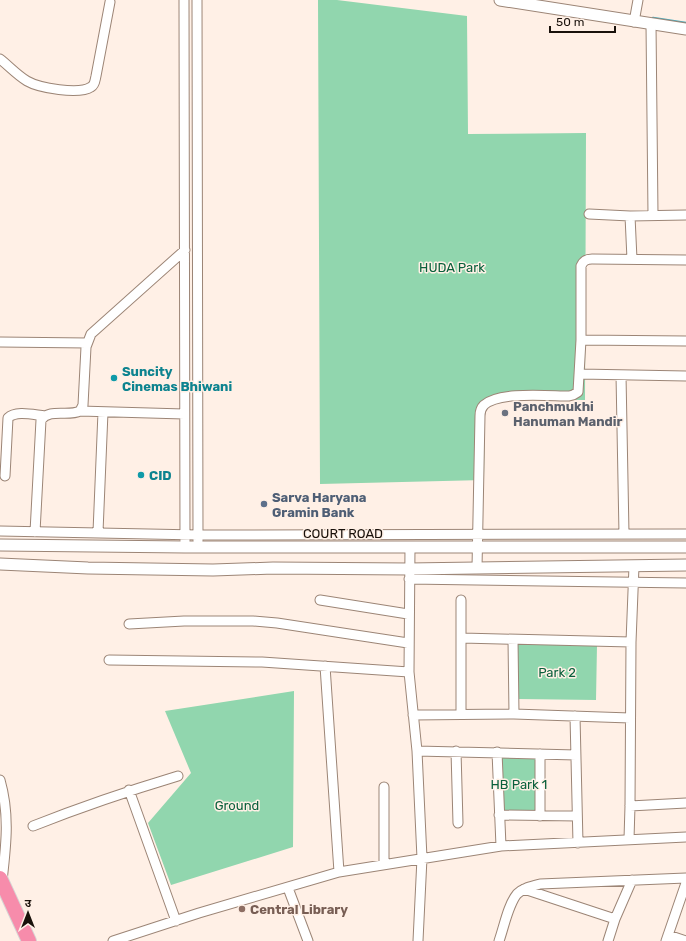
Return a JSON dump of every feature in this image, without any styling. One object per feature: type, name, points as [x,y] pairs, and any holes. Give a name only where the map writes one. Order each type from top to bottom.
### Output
[{"type":"highway","points":[[1,880],[29,941]]},
{"type":"street","points":[[184,0],[185,547]]},
{"type":"street","points":[[197,0],[198,547]]},
{"type":"street","points":[[504,0],[634,22],[686,29]]},
{"type":"street","points":[[634,22],[638,0]]},
{"type":"street","points":[[0,59],[25,79],[40,86],[57,90],[80,90],[90,88],[95,83],[110,2]]},
{"type":"street","points":[[651,24],[653,215]]},
{"type":"street","points":[[589,214],[630,216],[686,215]]},
{"type":"street","points":[[630,216],[632,259]]},
{"type":"street","points":[[80,411],[83,405],[87,343],[94,330],[185,250]]},
{"type":"street","points":[[477,568],[480,416],[483,407],[491,400],[511,396],[573,395],[578,392],[580,374],[582,264],[587,259],[686,260]]},
{"type":"street","points":[[581,340],[686,341]]},
{"type":"street","points":[[0,342],[87,343]]},
{"type":"street","points":[[580,374],[686,376]]},
{"type":"street","points":[[621,375],[624,534]]},
{"type":"street","points":[[5,476],[8,418],[10,416],[17,414],[45,416],[50,414],[76,413],[80,411],[184,414]]},
{"type":"street","points":[[98,532],[104,412]]},
{"type":"street","points":[[35,532],[40,423],[45,416]]},
{"type":"street","points":[[0,531],[185,535],[686,534]]},
{"type":"street","name":"COURT ROAD","points":[[0,545],[185,547],[686,547]]},
{"type":"street","points":[[410,547],[408,614],[409,672],[417,751],[422,858],[418,941]]},
{"type":"street","points":[[0,564],[111,568],[409,574],[686,584]]},
{"type":"street","points":[[409,574],[477,568],[686,565]]},
{"type":"street","points":[[629,839],[630,642],[634,566]]},
{"type":"street","points":[[320,600],[408,614]]},
{"type":"street","points":[[461,600],[461,714]]},
{"type":"street","points":[[129,624],[184,621],[260,622],[408,643]]},
{"type":"street","points":[[462,638],[630,642]]},
{"type":"street","points":[[513,640],[514,714]]},
{"type":"street","points":[[109,660],[262,662],[409,672]]},
{"type":"street","points":[[325,666],[339,872]]},
{"type":"street","points":[[413,715],[514,714],[630,718]]},
{"type":"street","points":[[575,716],[578,843]]},
{"type":"street","points":[[417,751],[576,755]]},
{"type":"street","points":[[456,751],[458,823]]},
{"type":"street","points":[[497,752],[501,846]]},
{"type":"street","points":[[540,754],[540,816]]},
{"type":"street","points":[[33,826],[129,790],[178,776]]},
{"type":"street","points":[[0,780],[3,789],[7,825],[1,880]]},
{"type":"street","points":[[384,787],[384,864]]},
{"type":"street","points":[[129,790],[176,921]]},
{"type":"street","points":[[630,806],[686,803]]},
{"type":"street","points":[[499,815],[577,816]]},
{"type":"street","points":[[113,941],[339,872],[501,846],[686,837]]},
{"type":"street","points":[[499,941],[514,900],[524,889],[540,884],[686,878]]},
{"type":"street","points":[[608,941],[615,919],[632,880]]},
{"type":"street","points":[[686,883],[667,938],[686,941]]},
{"type":"street","points":[[288,888],[308,941]]},
{"type":"street","points":[[524,889],[615,919]]},
{"type":"green space","name":"HUDA Park","points":[[318,0],[337,0],[467,16],[468,134],[586,133],[585,400],[485,399],[484,480],[320,484]]},
{"type":"green space","name":"Park 2","points":[[517,644],[597,645],[596,700],[518,699]]},
{"type":"green space","name":"Ground","points":[[294,691],[293,847],[171,885],[148,823],[191,773],[165,711]]},
{"type":"green space","name":"HB Park 1","points":[[498,754],[539,755],[538,814],[500,813]]},
{"type":"waterway","points":[[653,18],[686,23]]},
{"type":"place","name":"Suncity Cinemas Bhiwani","points":[[114,378]]},
{"type":"place","name":"Panchmukhi Hanuman Mandir","points":[[505,413]]},
{"type":"place","name":"CID","points":[[141,475]]},
{"type":"place","name":"Sarva Haryana Gramin Bank","points":[[264,504]]},
{"type":"place","name":"Central Library","points":[[242,909]]}]
